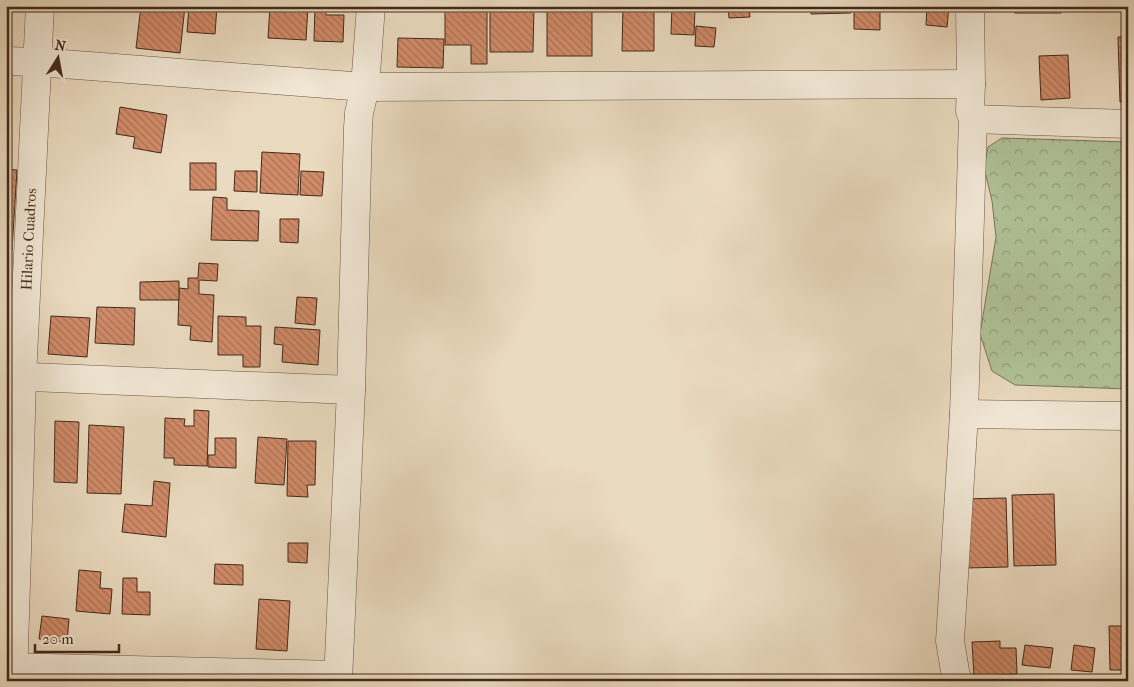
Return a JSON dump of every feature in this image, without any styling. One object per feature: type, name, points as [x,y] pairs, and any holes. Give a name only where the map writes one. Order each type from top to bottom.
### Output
[{"type":"street","name":"Hilario Cuadros","points":[[11,672],[19,487],[14,377],[40,6]]},
{"type":"street","points":[[11,672],[338,678],[351,390],[358,128],[359,113],[365,87],[371,6]]},
{"type":"street","points":[[959,681],[956,677],[950,641],[964,414],[973,119],[970,111],[970,6]]},
{"type":"street","points":[[6,61],[365,87],[971,84]]},
{"type":"street","points":[[973,119],[1128,124]]},
{"type":"street","points":[[14,377],[351,390]]},
{"type":"street","points":[[964,414],[1128,416]]},
{"type":"green space","points":[[1002,138],[1128,142],[1128,389],[1015,385],[992,371],[980,334],[996,237],[992,201],[984,167],[988,147]]},
{"type":"building","points":[[141,6],[185,6],[180,53],[136,48]]},
{"type":"building","points":[[189,6],[217,6],[215,34],[187,32]]},
{"type":"building","points":[[270,6],[308,6],[306,40],[268,38]]},
{"type":"building","points":[[315,6],[326,6],[326,15],[344,15],[343,42],[314,41]]},
{"type":"building","points":[[445,6],[487,6],[487,64],[471,64],[471,45],[445,45]]},
{"type":"building","points":[[490,6],[534,6],[533,52],[490,52]]},
{"type":"building","points":[[547,6],[592,6],[592,56],[547,56]]},
{"type":"building","points":[[623,6],[654,6],[654,51],[622,51]]},
{"type":"building","points":[[672,6],[681,6],[680,9],[695,10],[694,35],[671,34]]},
{"type":"building","points":[[728,6],[749,6],[750,17],[729,18]]},
{"type":"building","points":[[811,6],[851,6],[851,13],[811,14]]},
{"type":"building","points":[[854,6],[880,6],[880,30],[854,29]]},
{"type":"building","points":[[927,6],[949,6],[947,27],[926,25]]},
{"type":"building","points":[[1015,6],[1061,6],[1061,13],[1015,13]]},
{"type":"building","points":[[696,26],[716,28],[714,47],[695,46]]},
{"type":"building","points":[[1118,37],[1128,37],[1128,102],[1120,102]]},
{"type":"building","points":[[398,38],[444,39],[443,68],[397,67]]},
{"type":"building","points":[[1068,55],[1070,98],[1041,100],[1039,56]]},
{"type":"building","points":[[120,107],[167,115],[161,153],[133,148],[135,137],[116,134]]},
{"type":"building","points":[[262,152],[300,154],[298,195],[260,193]]},
{"type":"building","points":[[190,163],[216,163],[216,190],[190,190]]},
{"type":"building","points":[[6,169],[17,170],[12,250],[6,250]]},
{"type":"building","points":[[235,171],[257,171],[257,192],[234,191]]},
{"type":"building","points":[[301,171],[324,172],[322,196],[300,195]]},
{"type":"building","points":[[213,197],[227,198],[227,210],[259,211],[258,241],[211,240]]},
{"type":"building","points":[[280,219],[299,219],[298,243],[280,242]]},
{"type":"building","points":[[199,263],[218,264],[217,281],[199,280],[199,294],[214,295],[212,342],[190,340],[191,326],[178,325],[179,288],[188,289],[188,278],[198,278]]},
{"type":"building","points":[[179,281],[179,300],[140,300],[140,282]]},
{"type":"building","points":[[297,297],[317,298],[315,325],[295,323]]},
{"type":"building","points":[[97,307],[135,308],[134,345],[95,343]]},
{"type":"building","points":[[51,316],[90,318],[87,357],[48,354]]},
{"type":"building","points":[[218,316],[246,317],[246,326],[261,326],[260,367],[243,367],[243,355],[218,355]]},
{"type":"building","points":[[275,327],[320,330],[318,365],[282,362],[283,345],[274,344]]},
{"type":"building","points":[[194,410],[209,411],[207,466],[174,465],[174,458],[164,458],[165,418],[185,419],[184,426],[194,426]]},
{"type":"building","points":[[55,421],[79,422],[77,483],[54,482]]},
{"type":"building","points":[[89,425],[124,427],[121,494],[87,493]]},
{"type":"building","points":[[258,437],[287,439],[284,485],[255,483]]},
{"type":"building","points":[[215,438],[236,438],[236,468],[208,467],[208,455],[215,455]]},
{"type":"building","points":[[288,441],[316,441],[315,485],[307,485],[308,497],[287,496]]},
{"type":"building","points":[[154,481],[170,483],[166,537],[122,532],[125,504],[152,506]]},
{"type":"building","points":[[1054,494],[1056,565],[1014,566],[1012,495]]},
{"type":"building","points":[[1006,498],[1008,567],[965,568],[963,499]]},
{"type":"building","points":[[288,543],[308,543],[307,563],[288,562]]},
{"type":"building","points":[[215,564],[243,565],[243,585],[214,584]]},
{"type":"building","points":[[1125,567],[1128,567],[1128,603],[1127,603]]},
{"type":"building","points":[[79,570],[101,572],[100,588],[112,589],[110,614],[76,611]]},
{"type":"building","points":[[123,578],[137,578],[137,592],[150,592],[150,615],[122,614]]},
{"type":"building","points":[[259,599],[290,601],[287,651],[256,649]]},
{"type":"building","points":[[42,616],[69,619],[67,642],[39,639]]},
{"type":"building","points":[[1109,626],[1128,626],[1128,670],[1110,670]]},
{"type":"building","points":[[1000,641],[1000,648],[1016,648],[1017,674],[974,677],[972,642]]},
{"type":"building","points":[[1025,645],[1053,648],[1050,668],[1022,665]]},
{"type":"building","points":[[1074,645],[1095,648],[1092,672],[1071,670]]}]
